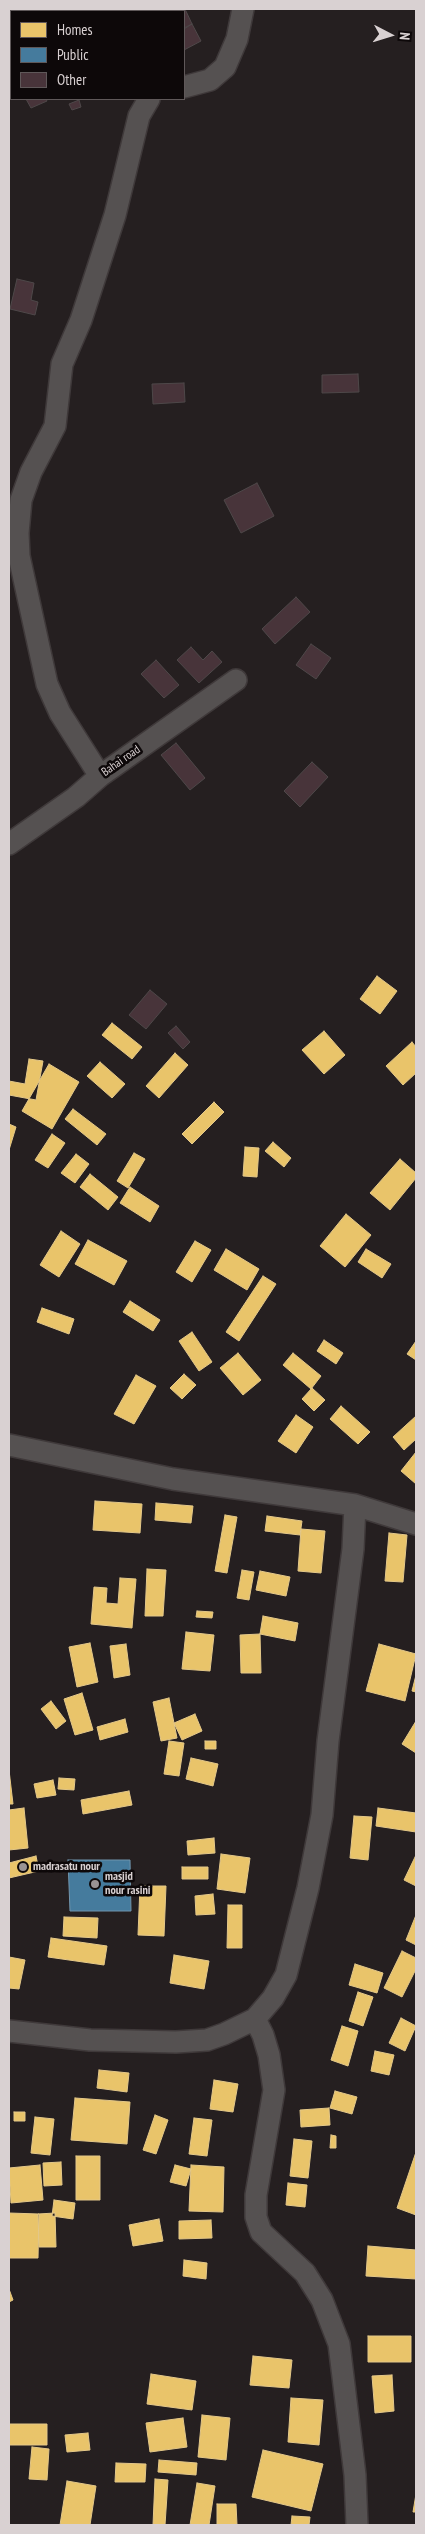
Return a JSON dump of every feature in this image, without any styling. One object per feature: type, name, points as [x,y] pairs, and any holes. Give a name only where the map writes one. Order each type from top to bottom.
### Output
[{"type":"street","points":[[185,87],[210,80],[225,66],[237,39],[243,9]]},
{"type":"street","points":[[100,776],[60,713],[47,684],[19,556],[21,500],[31,472],[55,426],[62,364],[81,320],[116,215],[139,116],[149,100]]},
{"type":"street","name":"Bahai road","points":[[9,844],[76,797],[100,776],[236,680]]},
{"type":"street","points":[[9,1446],[173,1479],[354,1505],[416,1524]]},
{"type":"street","points":[[9,2031],[90,2040],[176,2042],[207,2040],[255,2019],[273,1998],[286,1975],[308,1888],[322,1815],[328,1741],[353,1549],[354,1505]]},
{"type":"street","points":[[255,2019],[263,2035],[269,2055],[274,2090],[256,2195],[256,2217],[261,2232],[305,2273],[322,2300],[338,2344],[355,2475],[357,2525]]},
{"type":"building: Homes","points":[[377,976],[397,991],[380,1014],[360,999]]},
{"type":"building: Homes","points":[[112,1023],[142,1047],[132,1059],[102,1035]]},
{"type":"building: Homes","points":[[324,1031],[345,1055],[324,1074],[302,1050]]},
{"type":"building: Homes","points":[[412,1042],[416,1047],[416,1073],[403,1085],[386,1066]]},
{"type":"building: Homes","points":[[175,1053],[188,1065],[159,1098],[146,1086]]},
{"type":"building: Homes","points":[[29,1059],[43,1061],[36,1100],[9,1095],[9,1081],[25,1084]]},
{"type":"building: Homes","points":[[100,1062],[125,1084],[112,1098],[87,1076]]},
{"type":"building: Homes","points":[[49,1064],[79,1082],[52,1129],[22,1111]]},
{"type":"building: Homes","points":[[214,1102],[224,1112],[192,1144],[182,1134]]},
{"type":"building: Homes","points":[[73,1109],[106,1134],[97,1145],[65,1119]]},
{"type":"building: Homes","points":[[9,1124],[16,1127],[9,1150]]},
{"type":"building: Homes","points":[[52,1134],[65,1143],[48,1168],[35,1160]]},
{"type":"building: Homes","points":[[273,1142],[291,1158],[284,1167],[265,1151]]},
{"type":"building: Homes","points":[[245,1147],[259,1148],[257,1177],[243,1176]]},
{"type":"building: Homes","points":[[134,1153],[145,1159],[128,1188],[117,1181]]},
{"type":"building: Homes","points":[[76,1154],[89,1164],[75,1183],[61,1173]]},
{"type":"building: Homes","points":[[400,1159],[416,1173],[416,1178],[390,1210],[370,1193]]},
{"type":"building: Homes","points":[[90,1174],[118,1197],[108,1210],[80,1187]]},
{"type":"building: Homes","points":[[130,1187],[159,1206],[150,1222],[120,1203]]},
{"type":"building: Homes","points":[[346,1214],[371,1235],[345,1267],[320,1246]]},
{"type":"building: Homes","points":[[61,1231],[80,1244],[59,1277],[40,1265]]},
{"type":"building: Homes","points":[[88,1240],[127,1261],[114,1285],[75,1264]]},
{"type":"building: Homes","points":[[195,1241],[211,1250],[192,1282],[176,1272]]},
{"type":"building: Homes","points":[[226,1249],[259,1269],[247,1290],[214,1270]]},
{"type":"building: Homes","points":[[366,1249],[391,1264],[382,1278],[358,1262]]},
{"type":"building: Homes","points":[[263,1276],[276,1284],[239,1341],[226,1332]]},
{"type":"building: Homes","points":[[130,1301],[160,1320],[153,1331],[123,1312]]},
{"type":"building: Homes","points":[[42,1308],[74,1319],[69,1334],[37,1322]]},
{"type":"building: Homes","points":[[192,1332],[212,1362],[199,1371],[179,1341]]},
{"type":"building: Homes","points":[[324,1340],[343,1353],[336,1364],[317,1351]]},
{"type":"building: Homes","points":[[416,1341],[416,1360],[407,1354]]},
{"type":"building: Homes","points":[[238,1353],[261,1380],[243,1395],[220,1368]]},
{"type":"building: Homes","points":[[293,1353],[321,1376],[311,1389],[283,1365]]},
{"type":"building: Homes","points":[[184,1374],[196,1385],[182,1399],[170,1388]]},
{"type":"building: Homes","points":[[136,1375],[156,1386],[134,1424],[114,1414]]},
{"type":"building: Homes","points":[[312,1388],[325,1400],[314,1411],[302,1399]]},
{"type":"building: Homes","points":[[341,1406],[370,1432],[358,1444],[330,1419]]},
{"type":"building: Homes","points":[[296,1415],[313,1427],[296,1453],[278,1441]]},
{"type":"building: Homes","points":[[416,1416],[416,1439],[404,1450],[393,1437]]},
{"type":"building: Homes","points":[[416,1452],[416,1484],[401,1471]]},
{"type":"building: Homes","points":[[95,1501],[142,1504],[140,1533],[93,1530]]},
{"type":"building: Homes","points":[[156,1503],[193,1506],[191,1523],[155,1520]]},
{"type":"building: Homes","points":[[225,1515],[237,1517],[227,1573],[215,1571]]},
{"type":"building: Homes","points":[[267,1516],[302,1521],[300,1535],[265,1531]]},
{"type":"building: Homes","points":[[301,1529],[325,1531],[321,1573],[298,1571]]},
{"type":"building: Homes","points":[[389,1533],[407,1535],[403,1582],[385,1581]]},
{"type":"building: Homes","points":[[147,1569],[166,1570],[163,1616],[145,1616]]},
{"type":"building: Homes","points":[[242,1570],[254,1572],[249,1600],[237,1598]]},
{"type":"building: Homes","points":[[260,1571],[290,1577],[286,1596],[256,1590]]},
{"type":"building: Homes","points":[[120,1578],[136,1579],[132,1628],[91,1624],[94,1587],[107,1588],[106,1603],[118,1604]]},
{"type":"building: Homes","points":[[197,1611],[213,1612],[212,1618],[196,1617]]},
{"type":"building: Homes","points":[[263,1616],[298,1623],[295,1641],[260,1634]]},
{"type":"building: Homes","points":[[186,1632],[214,1635],[210,1671],[182,1669]]},
{"type":"building: Homes","points":[[260,1634],[261,1673],[241,1673],[240,1635]]},
{"type":"building: Homes","points":[[90,1643],[98,1682],[77,1687],[69,1647]]},
{"type":"building: Homes","points":[[126,1644],[130,1675],[114,1678],[110,1646]]},
{"type":"building: Homes","points":[[379,1644],[416,1654],[405,1701],[366,1691]]},
{"type":"building: Homes","points":[[416,1675],[416,1692],[412,1691]]},
{"type":"building: Homes","points":[[82,1693],[93,1730],[75,1735],[64,1699]]},
{"type":"building: Homes","points":[[169,1698],[177,1738],[161,1741],[153,1702]]},
{"type":"building: Homes","points":[[51,1701],[66,1721],[56,1729],[41,1709]]},
{"type":"building: Homes","points":[[195,1714],[202,1731],[182,1740],[174,1723]]},
{"type":"building: Homes","points":[[125,1719],[128,1732],[100,1740],[97,1727]]},
{"type":"building: Homes","points":[[416,1721],[416,1753],[402,1744]]},
{"type":"building: Homes","points":[[169,1741],[184,1743],[179,1776],[164,1774]]},
{"type":"building: Homes","points":[[205,1741],[216,1741],[216,1749],[205,1749]]},
{"type":"building: Homes","points":[[191,1758],[218,1764],[213,1786],[186,1779]]},
{"type":"building: Homes","points":[[9,1770],[13,1804],[9,1804]]},
{"type":"building: Homes","points":[[59,1778],[75,1779],[74,1790],[58,1789]]},
{"type":"building: Homes","points":[[53,1780],[56,1795],[37,1798],[34,1784]]},
{"type":"building: Homes","points":[[129,1791],[132,1805],[83,1814],[81,1800]]},
{"type":"building: Homes","points":[[24,1808],[28,1848],[9,1850],[9,1810]]},
{"type":"building: Homes","points":[[378,1808],[416,1813],[416,1832],[376,1826]]},
{"type":"building: Homes","points":[[354,1816],[372,1817],[368,1860],[350,1858]]},
{"type":"building: Homes","points":[[214,1838],[215,1853],[188,1855],[187,1841]]},
{"type":"building: Homes","points":[[221,1854],[250,1858],[245,1893],[217,1889]]},
{"type":"building: Homes","points":[[416,1855],[416,1886],[404,1880]]},
{"type":"building: Homes","name":"madrasatu nour","points":[[36,1856],[39,1871],[9,1878],[9,1863]]},
{"type":"building: Homes","points":[[182,1867],[208,1867],[208,1879],[182,1879]]},
{"type":"building: Homes","points":[[140,1886],[166,1886],[164,1936],[138,1935]]},
{"type":"building: Homes","points":[[213,1894],[215,1914],[196,1915],[195,1896]]},
{"type":"building: Homes","points":[[228,1905],[242,1905],[242,1948],[227,1948]]},
{"type":"building: Homes","points":[[416,1915],[416,1945],[406,1940]]},
{"type":"building: Homes","points":[[64,1917],[98,1918],[97,1938],[63,1936]]},
{"type":"building: Homes","points":[[51,1938],[107,1946],[104,1965],[48,1957]]},
{"type":"building: Homes","points":[[402,1951],[416,1958],[416,1969],[402,1997],[384,1988]]},
{"type":"building: Homes","points":[[174,1955],[209,1961],[204,1989],[170,1983]]},
{"type":"building: Homes","points":[[9,1957],[25,1960],[19,1989],[9,1988]]},
{"type":"building: Homes","points":[[355,1964],[383,1973],[377,1993],[349,1985]]},
{"type":"building: Homes","points":[[358,1992],[373,1997],[363,2026],[349,2021]]},
{"type":"building: Homes","points":[[401,2018],[416,2026],[405,2051],[389,2043]]},
{"type":"building: Homes","points":[[342,2026],[358,2031],[348,2066],[331,2060]]},
{"type":"building: Homes","points":[[375,2051],[394,2055],[389,2075],[371,2071]]},
{"type":"building: Homes","points":[[99,2070],[129,2073],[127,2092],[97,2088]]},
{"type":"building: Homes","points":[[214,2080],[238,2084],[233,2112],[210,2109]]},
{"type":"building: Homes","points":[[335,2091],[357,2097],[352,2114],[330,2108]]},
{"type":"building: Homes","points":[[75,2098],[130,2102],[127,2144],[71,2140]]},
{"type":"building: Homes","points":[[329,2108],[330,2125],[301,2127],[300,2110]]},
{"type":"building: Homes","points":[[14,2112],[25,2112],[25,2121],[14,2121]]},
{"type":"building: Homes","points":[[155,2115],[168,2120],[156,2154],[143,2150]]},
{"type":"building: Homes","points":[[35,2117],[54,2119],[50,2155],[31,2153]]},
{"type":"building: Homes","points":[[194,2118],[212,2120],[207,2156],[189,2154]]},
{"type":"building: Homes","points":[[331,2135],[336,2136],[336,2148],[330,2148]]},
{"type":"building: Homes","points":[[294,2139],[312,2141],[308,2178],[290,2176]]},
{"type":"building: Homes","points":[[416,2152],[416,2215],[397,2208]]},
{"type":"building: Homes","points":[[76,2156],[100,2156],[100,2200],[76,2200]]},
{"type":"building: Homes","points":[[61,2162],[62,2185],[44,2186],[43,2163]]},
{"type":"building: Homes","points":[[40,2165],[43,2200],[11,2203],[9,2168]]},
{"type":"building: Homes","points":[[175,2165],[191,2169],[186,2186],[170,2182]]},
{"type":"building: Homes","points":[[191,2165],[224,2167],[223,2212],[189,2211]]},
{"type":"building: Homes","points":[[288,2183],[307,2185],[305,2207],[286,2205]]},
{"type":"building: Homes","points":[[54,2200],[75,2203],[73,2219],[52,2216]]},
{"type":"building: Homes","points":[[9,2213],[39,2214],[38,2258],[9,2258]]},
{"type":"building: Homes","points":[[55,2213],[56,2247],[39,2247],[38,2214]]},
{"type":"building: Homes","points":[[159,2219],[163,2241],[133,2246],[129,2225]]},
{"type":"building: Homes","points":[[211,2220],[212,2238],[179,2239],[179,2221]]},
{"type":"building: Homes","points":[[368,2246],[416,2250],[416,2279],[366,2276]]},
{"type":"building: Homes","points":[[184,2260],[207,2263],[206,2279],[183,2276]]},
{"type":"building: Homes","points":[[9,2289],[13,2300],[9,2302]]},
{"type":"building: Homes","points":[[368,2336],[411,2336],[411,2362],[368,2362]]},
{"type":"building: Homes","points":[[253,2356],[292,2360],[289,2388],[250,2385]]},
{"type":"building: Homes","points":[[151,2374],[196,2381],[192,2410],[147,2404]]},
{"type":"building: Homes","points":[[392,2375],[394,2411],[375,2413],[372,2376]]},
{"type":"building: Homes","points":[[291,2398],[323,2400],[319,2445],[288,2442]]},
{"type":"building: Homes","points":[[202,2415],[230,2418],[226,2460],[198,2457]]},
{"type":"building: Homes","points":[[183,2418],[187,2447],[150,2452],[146,2423]]},
{"type":"building: Homes","points":[[9,2424],[47,2424],[47,2445],[9,2445]]},
{"type":"building: Homes","points":[[88,2433],[90,2450],[67,2452],[65,2435]]},
{"type":"building: Homes","points":[[32,2447],[49,2449],[47,2480],[29,2479]]},
{"type":"building: Homes","points":[[263,2450],[323,2464],[311,2511],[252,2497]]},
{"type":"building: Homes","points":[[159,2460],[197,2463],[196,2475],[158,2472]]},
{"type":"building: Homes","points":[[116,2463],[146,2464],[145,2482],[115,2482]]},
{"type":"building: Homes","points":[[155,2479],[168,2480],[165,2525],[153,2525]]},
{"type":"building: Homes","points":[[67,2481],[96,2486],[90,2525],[60,2525]]},
{"type":"building: Homes","points":[[197,2483],[215,2486],[209,2525],[190,2525]]},
{"type":"building: Homes","points":[[416,2494],[416,2512],[413,2512]]},
{"type":"building: Homes","points":[[217,2504],[236,2504],[237,2525],[217,2525]]},
{"type":"building: Homes","points":[[292,2516],[310,2517],[309,2525],[291,2525]]},
{"type":"building: Public","points":[[68,1860],[130,1860],[131,1911],[70,1911]]},
{"type":"building: Other","points":[[9,9],[22,9],[10,10],[9,35]]},
{"type":"building: Other","points":[[185,9],[192,24],[185,28],[185,10],[174,10]]},
{"type":"building: Other","points":[[192,24],[201,41],[185,49],[185,28]]},
{"type":"building: Other","points":[[9,48],[10,48],[9,66]]},
{"type":"building: Other","points":[[27,100],[47,101],[31,108]]},
{"type":"building: Other","points":[[79,100],[81,107],[72,110],[69,104]]},
{"type":"building: Other","points":[[17,279],[34,283],[31,300],[38,302],[35,315],[10,309]]},
{"type":"building: Other","points":[[358,374],[359,392],[322,393],[322,375]]},
{"type":"building: Other","points":[[184,383],[185,402],[153,404],[152,384]]},
{"type":"building: Other","points":[[257,483],[274,516],[241,533],[224,500]]},
{"type":"building: Other","points":[[296,597],[310,612],[275,644],[262,629]]},
{"type":"building: Other","points":[[311,644],[331,658],[316,679],[296,665]]},
{"type":"building: Other","points":[[191,647],[203,660],[212,651],[222,662],[199,683],[177,660]]},
{"type":"building: Other","points":[[156,660],[179,685],[164,698],[141,674]]},
{"type":"building: Other","points":[[176,743],[205,778],[190,790],[161,755]]},
{"type":"building: Other","points":[[312,762],[328,777],[300,807],[284,791]]},
{"type":"building: Other","points":[[150,990],[167,1004],[146,1029],[129,1015]]},
{"type":"building: Other","points":[[176,1026],[190,1042],[183,1049],[168,1033]]},
{"type":"place","name":"madrasatu nour","points":[[23,1867]]},
{"type":"place","name":"masjid nour rasini","points":[[95,1884]]}]
